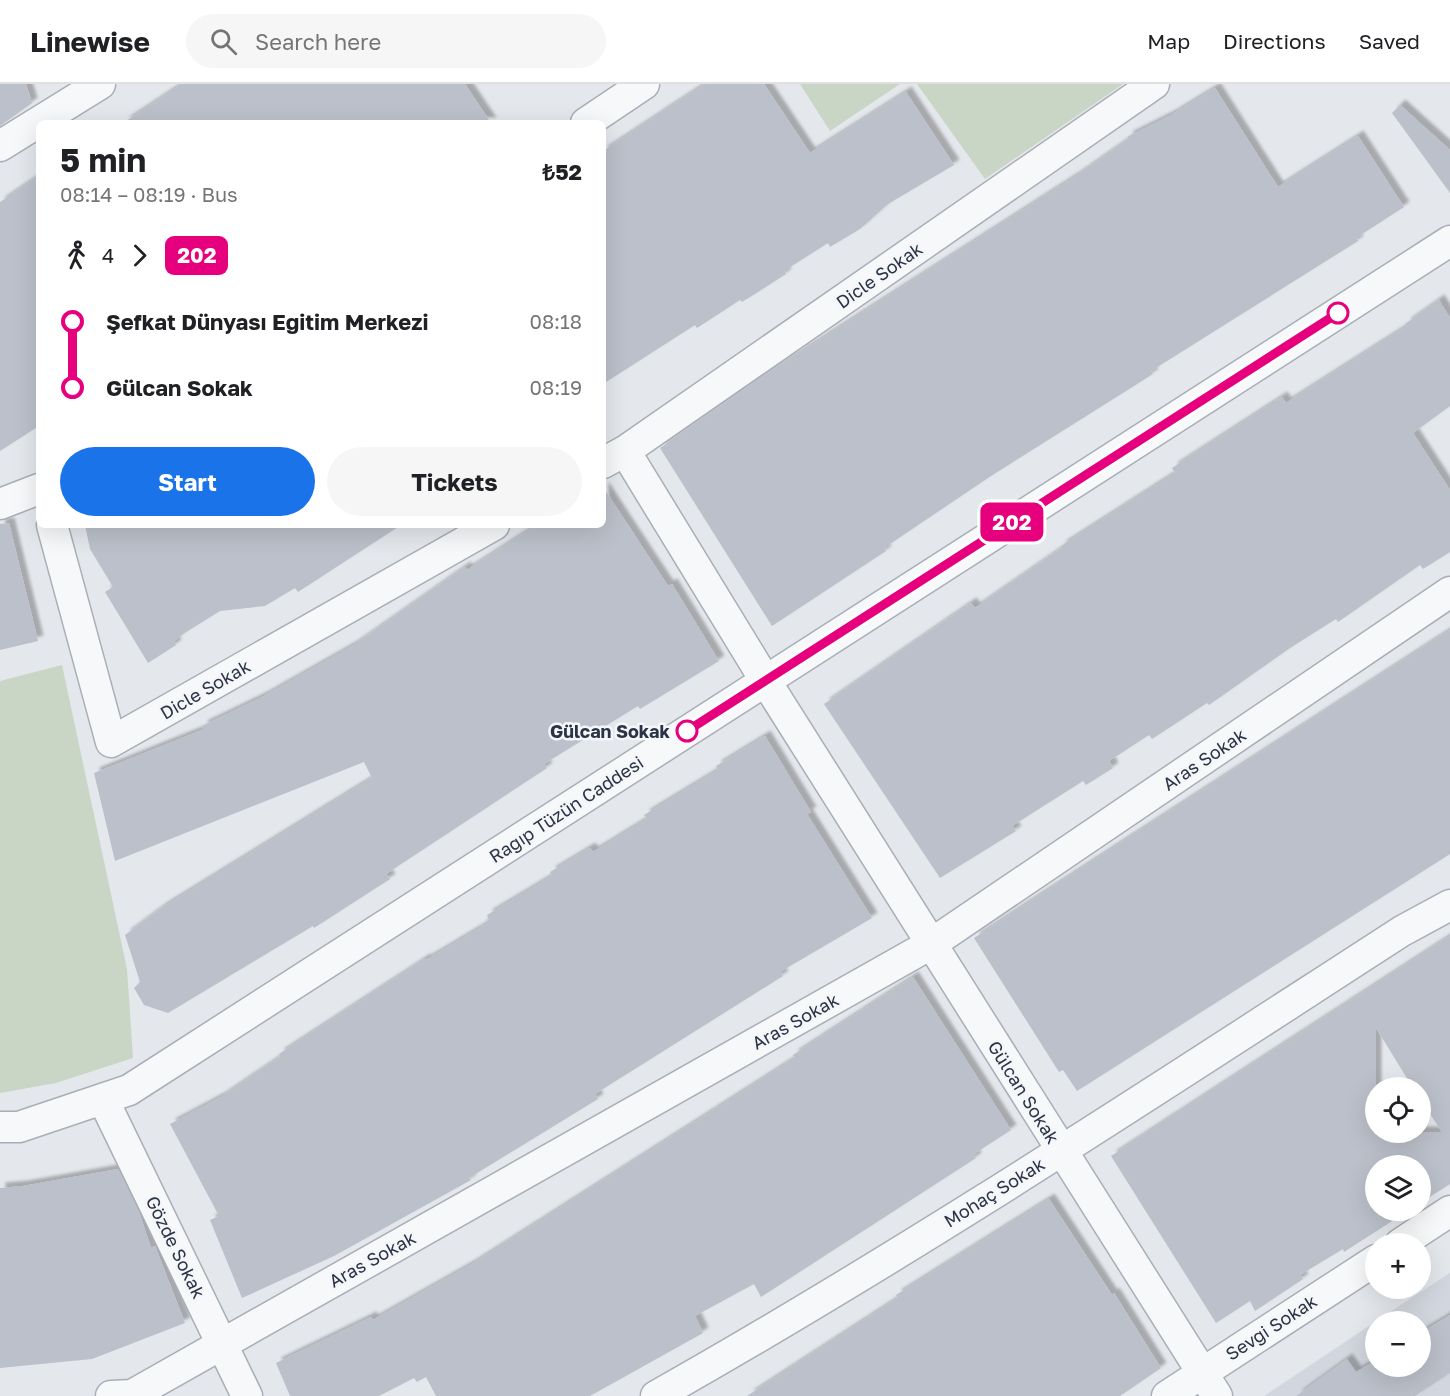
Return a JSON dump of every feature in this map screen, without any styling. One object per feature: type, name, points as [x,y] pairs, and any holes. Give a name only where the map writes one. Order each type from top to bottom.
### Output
[{"type":"street","points":[[42,120],[100,84]]},
{"type":"street","points":[[590,120],[644,84]]},
{"type":"street","name":"Dicle Sokak","points":[[614,457],[1154,84]]},
{"type":"street","points":[[0,146],[36,124]]},
{"type":"street","name":"Ragıp Tüzün Caddesi","points":[[0,1127],[19,1127],[103,1099],[139,1083],[1450,241]]},
{"type":"street","name":"Gülcan Sokak","points":[[614,457],[765,680],[1209,1384]]},
{"type":"street","points":[[0,504],[36,490]]},
{"type":"street","name":"Dicle Sokak","points":[[53,528],[111,742],[489,528]]},
{"type":"street","name":"Aras Sokak","points":[[111,1396],[132,1395],[931,944],[1450,592]]},
{"type":"street","name":"Mohaç Sokak","points":[[656,1396],[760,1337],[1061,1151],[1402,931],[1450,905]]},
{"type":"street","name":"Gözde Sokak","points":[[103,1099],[247,1396]]},
{"type":"street","points":[[1417,1233],[1450,1211]]},
{"type":"street","name":"Sevgi Sokak","points":[[1167,1396],[1209,1384],[1365,1268]]},
{"type":"shaded area","points":[[1450,1273],[1450,1396],[1264,1396],[1365,1329],[1365,1377],[1431,1377],[1431,1311],[1391,1311],[1410,1299],[1431,1299],[1431,1285]]},
{"type":"green space","points":[[800,84],[900,84],[830,131]]},
{"type":"green space","points":[[917,84],[1123,84],[985,179]]},
{"type":"green space","points":[[62,665],[127,969],[133,1058],[56,1083],[0,1093],[0,681]]},
{"type":"building","points":[[0,84],[26,84],[32,103],[0,126]]},
{"type":"building","points":[[182,84],[465,84],[489,120],[128,120]]},
{"type":"building","points":[[705,84],[764,84],[810,153],[906,92],[954,165],[888,204],[860,229],[830,247],[828,243],[784,271],[786,274],[758,292],[742,302],[740,300],[697,328],[695,325],[606,382],[606,149]]},
{"type":"building","points":[[1215,88],[1278,187],[1358,136],[1404,207],[1356,238],[1358,241],[1151,371],[1153,374],[991,476],[884,548],[886,551],[772,626],[660,448],[757,380],[1076,176],[1129,139],[1127,137],[1171,115]]},
{"type":"building","points":[[1400,105],[1450,150],[1450,193],[1392,113]]},
{"type":"building","points":[[36,178],[36,428],[0,451],[0,202]]},
{"type":"building","points":[[1439,300],[1450,318],[1450,406],[1413,433],[1450,490],[1450,552],[1423,569],[1420,565],[1338,622],[1336,619],[1290,648],[1209,705],[1207,703],[1152,739],[1149,735],[1109,761],[1113,768],[1086,785],[1083,781],[1012,826],[1016,831],[940,878],[824,704],[971,603],[975,608],[1062,548],[1061,546],[1175,473],[1172,468],[1282,397],[1286,403],[1407,326],[1405,324]]},
{"type":"building","points":[[606,492],[668,586],[672,584],[719,661],[640,709],[638,706],[544,764],[547,768],[386,874],[390,879],[314,928],[313,926],[168,1013],[144,1005],[134,988],[140,982],[125,935],[163,907],[372,778],[364,762],[115,861],[94,773],[204,729],[202,726],[264,696],[354,645],[465,567],[467,570],[532,528],[606,528]]},
{"type":"building","points":[[9,523],[38,641],[0,650],[0,524]]},
{"type":"building","points":[[86,528],[396,528],[298,592],[295,588],[265,606],[220,611],[183,634],[174,641],[176,645],[148,663],[105,592],[113,587],[90,549]]},
{"type":"building","points":[[1450,630],[1450,854],[1077,1091],[1063,1070],[1059,1072],[974,938]]},
{"type":"building","points":[[765,736],[811,812],[807,814],[872,918],[780,972],[783,976],[595,1094],[598,1099],[469,1178],[471,1180],[334,1256],[242,1298],[210,1220],[219,1216],[170,1124],[221,1097],[280,1057],[279,1054],[425,959],[483,926],[482,924],[489,920],[487,915],[552,876],[550,872],[590,848],[593,852],[647,819],[644,815],[718,770],[716,766]]},
{"type":"building","points":[[1450,936],[1450,1184],[1431,1196],[1431,1155],[1365,1155],[1365,1221],[1392,1221],[1373,1233],[1365,1233],[1365,1238],[1300,1275],[1303,1279],[1255,1311],[1250,1301],[1216,1323],[1111,1156]]},
{"type":"building","points":[[913,977],[1011,1130],[974,1154],[976,1158],[761,1297],[754,1284],[695,1316],[703,1333],[590,1396],[436,1396],[426,1377],[417,1382],[414,1378],[379,1396],[290,1396],[276,1363],[371,1317],[373,1320],[472,1264],[795,1058],[793,1055]]},
{"type":"building","points":[[118,1169],[139,1212],[151,1248],[155,1246],[185,1323],[92,1359],[0,1368],[0,1188]]},
{"type":"building","points":[[1049,1199],[1112,1295],[1114,1293],[1161,1368],[1120,1396],[747,1396],[898,1298],[896,1295]]},
{"type":"building","points":[[1450,1315],[1450,1373],[1415,1396],[1296,1396],[1347,1359],[1356,1372],[1365,1367],[1365,1377],[1431,1377],[1431,1326]]},
{"type":"bus line","name":"202","points":[[687,731],[1338,313]]},
{"type":"place","name":"Gülcan Sokak","points":[[687,731]]}]
